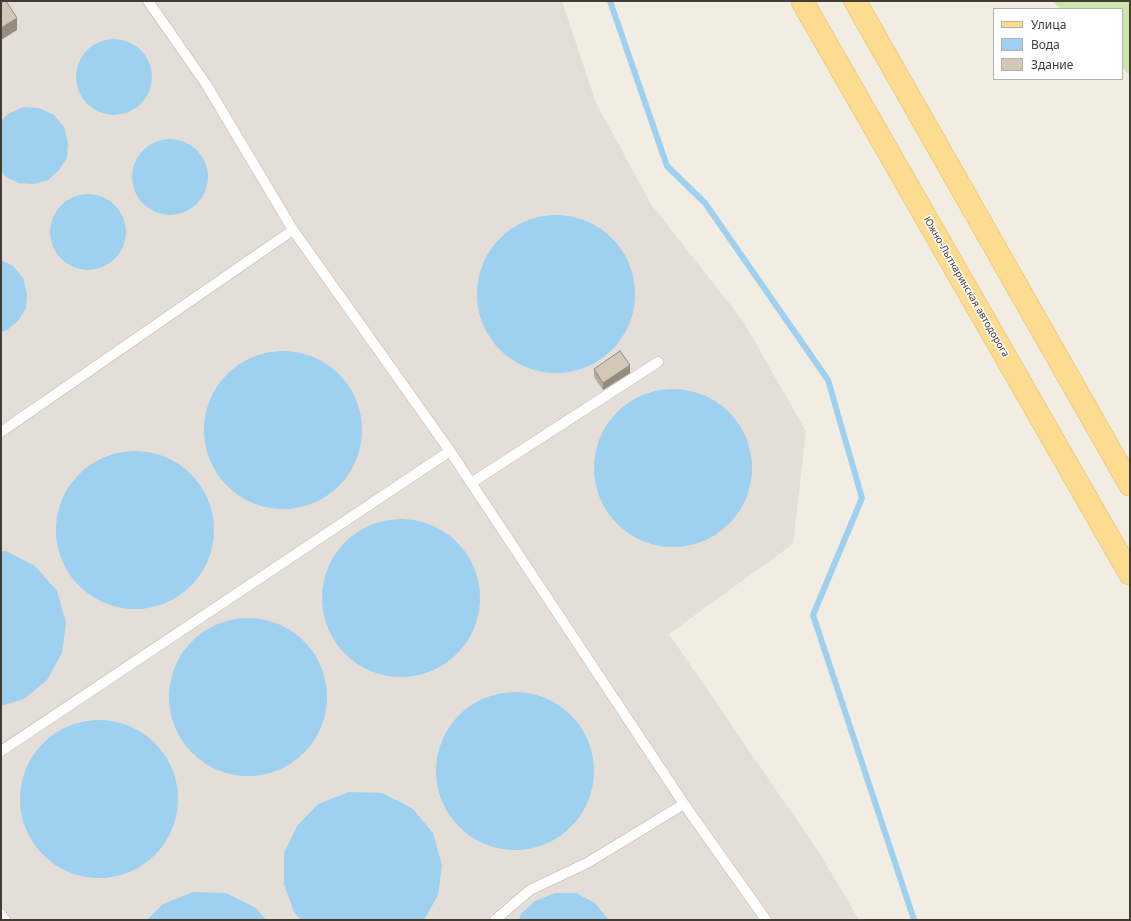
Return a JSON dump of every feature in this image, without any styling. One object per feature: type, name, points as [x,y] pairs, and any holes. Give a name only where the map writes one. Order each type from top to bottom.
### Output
[{"type":"main road","name":"Южно-Лыткаринская автодорога","points":[[802,1],[1130,574]]},
{"type":"main road","points":[[855,1],[1130,485]]},
{"type":"lane","points":[[148,1],[206,84],[293,230],[450,451],[684,804],[766,920]]},
{"type":"lane","points":[[1,432],[293,230]]},
{"type":"lane","points":[[471,483],[658,362]]},
{"type":"lane","points":[[1,751],[450,451]]},
{"type":"lane","points":[[495,920],[530,890],[587,862],[684,804]]},
{"type":"lane","points":[[1,914],[5,920]]},
{"type":"shaded area","points":[[1,1],[562,1],[596,103],[651,204],[743,321],[806,431],[793,544],[669,634],[820,854],[859,920],[1,920]]},
{"type":"green space","points":[[1052,1],[1130,1],[1130,77],[1123,67],[1123,8],[1060,8]]},
{"type":"water","points":[[107,39],[121,39],[135,45],[146,56],[152,70],[152,84],[149,92],[141,104],[135,109],[121,115],[107,115],[93,109],[82,98],[76,84],[76,70],[82,56],[93,45]]},
{"type":"water","points":[[23,107],[39,108],[54,115],[64,127],[68,143],[67,158],[59,170],[48,180],[34,184],[19,183],[6,177],[1,171],[1,121],[8,114]]},
{"type":"water","points":[[163,139],[177,139],[191,145],[202,156],[208,170],[208,184],[205,192],[197,204],[191,209],[177,215],[163,215],[149,209],[138,198],[132,184],[132,170],[138,156],[149,145]]},
{"type":"water","points":[[81,194],[95,194],[109,200],[120,211],[126,225],[126,239],[123,247],[115,259],[109,264],[95,270],[81,270],[67,264],[56,253],[50,239],[50,225],[56,211],[67,200]]},
{"type":"water","points":[[556,215],[586,221],[612,238],[629,264],[635,294],[629,324],[612,350],[586,367],[556,373],[526,367],[500,350],[483,324],[477,294],[483,264],[500,238],[526,221]]},
{"type":"water","points":[[1,260],[13,266],[23,278],[27,294],[26,308],[18,321],[7,330],[1,332]]},
{"type":"water","points":[[283,351],[313,357],[339,374],[356,400],[362,430],[356,460],[339,486],[313,503],[283,509],[253,503],[227,486],[210,460],[204,430],[210,400],[227,374],[253,357]]},
{"type":"water","points":[[673,389],[703,395],[729,412],[746,438],[752,468],[746,498],[729,524],[703,541],[673,547],[643,541],[617,524],[600,498],[594,468],[600,438],[617,412],[643,395]]},
{"type":"water","points":[[135,451],[165,457],[179,464],[191,474],[201,486],[208,500],[214,530],[208,560],[201,574],[191,586],[179,596],[165,603],[135,609],[105,603],[91,596],[79,586],[69,574],[62,560],[56,530],[62,500],[69,486],[79,474],[91,464],[105,457]]},
{"type":"water","points":[[401,519],[431,525],[457,542],[474,568],[480,598],[474,628],[457,654],[431,671],[401,677],[371,671],[345,654],[328,628],[322,598],[328,568],[345,542],[371,525]]},
{"type":"water","points":[[1,551],[6,551],[35,566],[57,591],[66,623],[62,653],[47,680],[24,699],[1,706]]},
{"type":"water","points":[[248,618],[278,624],[304,641],[321,667],[327,697],[321,727],[304,753],[278,770],[248,776],[218,770],[192,753],[175,727],[169,697],[175,667],[192,641],[218,624]]},
{"type":"water","points":[[515,692],[545,698],[571,715],[588,741],[594,771],[588,801],[571,827],[545,844],[515,850],[485,844],[459,827],[442,801],[436,771],[442,741],[459,715],[485,698]]},
{"type":"water","points":[[99,720],[129,726],[155,743],[172,769],[178,799],[172,829],[155,855],[129,872],[99,878],[69,872],[43,855],[26,829],[20,799],[26,769],[43,743],[69,726]]},
{"type":"water","points":[[349,792],[382,793],[412,808],[433,833],[442,865],[438,895],[424,920],[301,920],[294,912],[284,884],[284,853],[297,826],[318,804]]},
{"type":"water","points":[[193,892],[226,893],[256,908],[266,920],[147,920],[163,904]]},
{"type":"water","points":[[555,893],[576,893],[595,903],[609,920],[519,920],[521,914],[535,901]]},
{"type":"building","points":[[1,1],[6,1],[17,18],[1,28]]},
{"type":"building","points":[[620,351],[630,365],[603,383],[594,369]]},
{"type":"waterway","points":[[610,1],[667,166],[705,203],[828,380],[862,498],[813,615],[914,920]]}]
